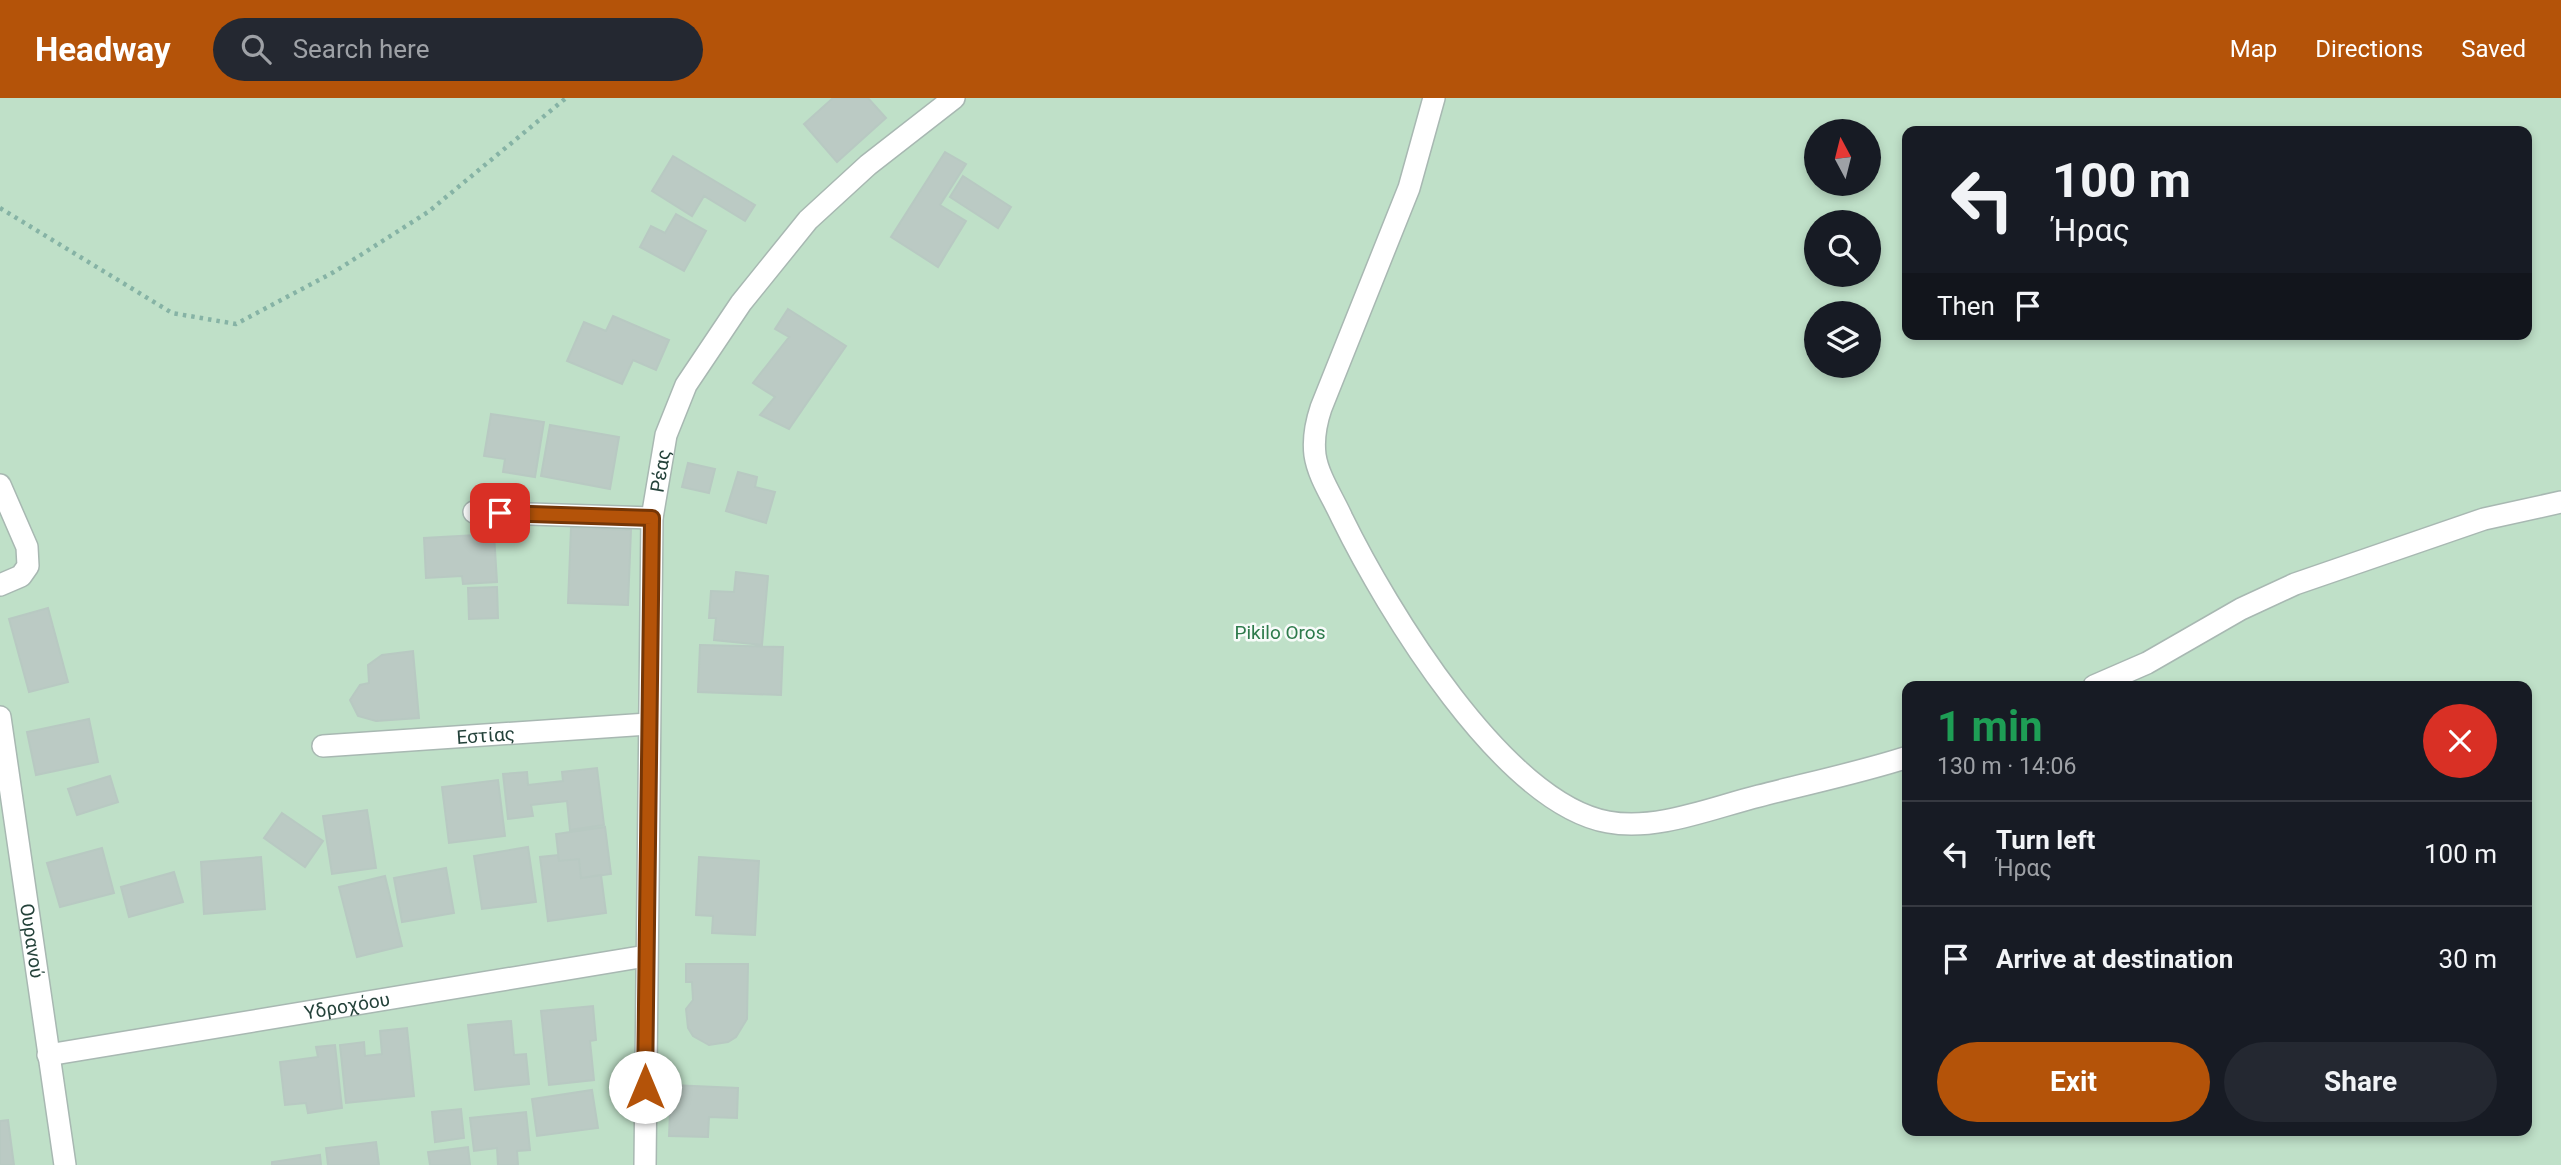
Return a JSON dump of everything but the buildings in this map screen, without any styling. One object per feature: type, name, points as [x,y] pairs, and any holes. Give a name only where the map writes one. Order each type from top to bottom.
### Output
[{"type":"street","name":"Ρέας","points":[[645,1165],[652,518],[659,460],[686,386],[741,303],[784,247],[868,165],[954,98]]},
{"type":"street","points":[[1434,98],[1409,188],[1321,408],[1314,438],[1320,472],[1360,555],[1405,631],[1500,752],[1550,798],[1607,822],[1662,821],[1853,775],[1902,759]]},
{"type":"street","points":[[0,485],[27,547],[29,566],[21,576],[0,585]]},
{"type":"street","points":[[2106,681],[2147,663],[2241,609],[2295,584],[2473,522],[2561,502]]},
{"type":"street","points":[[474,512],[652,518]]},
{"type":"street","name":"Ουρανού","points":[[0,717],[65,1165]]},
{"type":"street","name":"Εστίας","points":[[323,746],[648,724]]},
{"type":"street","name":"Υδροχόου","points":[[48,1055],[646,956]]},
{"type":"path","points":[[0,208],[172,313],[236,324],[334,272],[428,212],[566,98]]},
{"type":"green space","name":"Pikilo Oros","points":[[0,98],[2561,98],[2561,1165],[0,1165]]},
{"type":"route","points":[[500,513],[652,518],[645,1087]]}]
